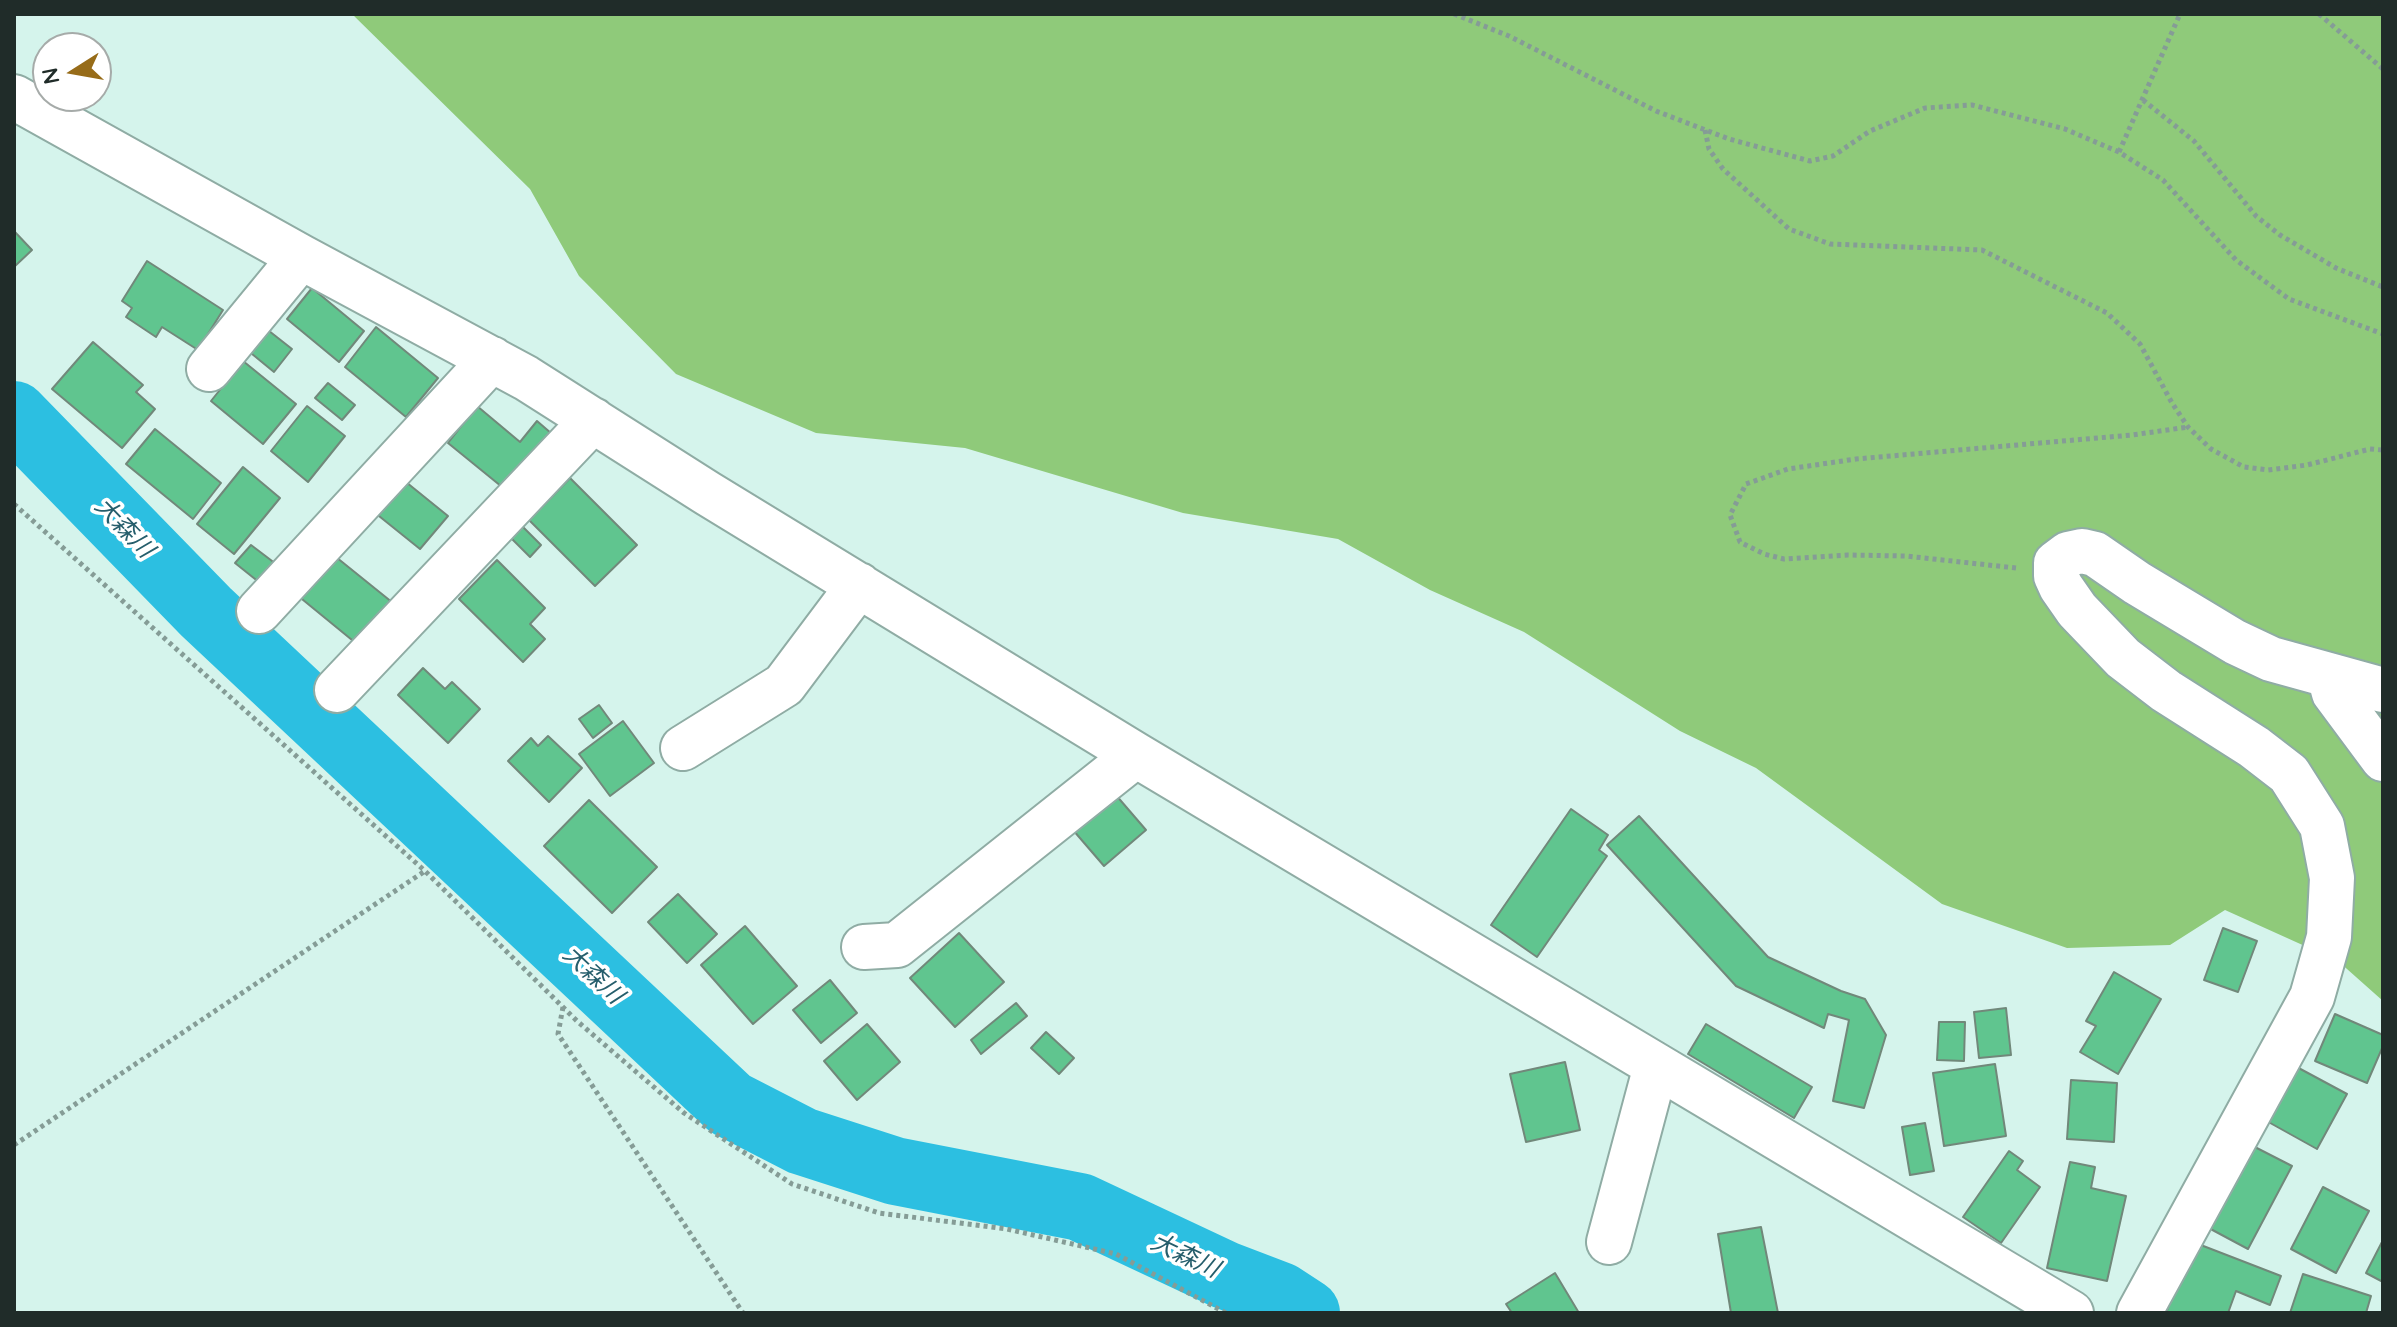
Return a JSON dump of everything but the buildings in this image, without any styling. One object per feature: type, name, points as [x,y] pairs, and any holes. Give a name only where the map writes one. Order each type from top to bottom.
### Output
[{"type":"street","points":[[14,97],[526,378],[1136,755],[2071,1313]]},
{"type":"street","points":[[209,369],[301,257]]},
{"type":"street","points":[[259,611],[492,359]]},
{"type":"street","points":[[337,690],[593,420]]},
{"type":"street","points":[[2139,1313],[2312,997],[2329,937],[2332,878],[2322,826],[2289,774],[2254,747],[2166,691],[2123,658],[2077,610],[2056,576],[2056,563],[2068,554],[2082,551],[2095,554],[2235,642],[2271,659],[2383,690]]},
{"type":"street","points":[[683,748],[784,685],[859,585]]},
{"type":"street","points":[[2329,675],[2334,693],[2383,759]]},
{"type":"street","points":[[864,947],[897,945],[1136,755]]},
{"type":"street","points":[[1609,1242],[1656,1066]]},
{"type":"path","points":[[1454,14],[1509,36],[1656,111],[1729,139],[1810,161],[1833,156],[1870,131],[1925,108],[1972,105],[2065,129],[2119,152],[2163,180],[2236,260],[2289,299],[2383,334]]},
{"type":"path","points":[[2119,152],[2180,14]]},
{"type":"path","points":[[2319,14],[2383,69]]},
{"type":"path","points":[[2143,100],[2194,141],[2256,216],[2280,235],[2336,268],[2383,287]]},
{"type":"path","points":[[1705,130],[1709,149],[1723,169],[1789,229],[1830,244],[1982,250],[2107,313],[2140,344],[2188,427],[2211,449],[2244,467],[2268,470],[2307,465],[2370,449],[2383,450]]},
{"type":"path","points":[[2056,576],[2000,565],[1906,556],[1848,555],[1784,559],[1764,554],[1740,542],[1730,515],[1746,484],[1788,469],[1856,459],[2132,435],[2188,427]]},
{"type":"path","points":[[14,504],[425,871],[563,1007],[684,1113],[792,1184],[879,1213],[1007,1229],[1116,1254],[1226,1313]]},
{"type":"path","points":[[14,1145],[425,871]]},
{"type":"path","points":[[563,1007],[558,1034],[743,1313]]},
{"type":"green space","points":[[352,14],[2383,14],[2383,1001],[2338,961],[2225,910],[2170,945],[2067,948],[1942,904],[1756,768],[1680,731],[1524,632],[1430,590],[1338,539],[1183,513],[965,448],[816,433],[676,374],[579,276],[530,189]]},
{"type":"waterway","name":"大森川","points":[[14,415],[206,612],[730,1104],[802,1141],[895,1171],[1080,1207],[1225,1275],[1280,1296],[1306,1313]]}]
